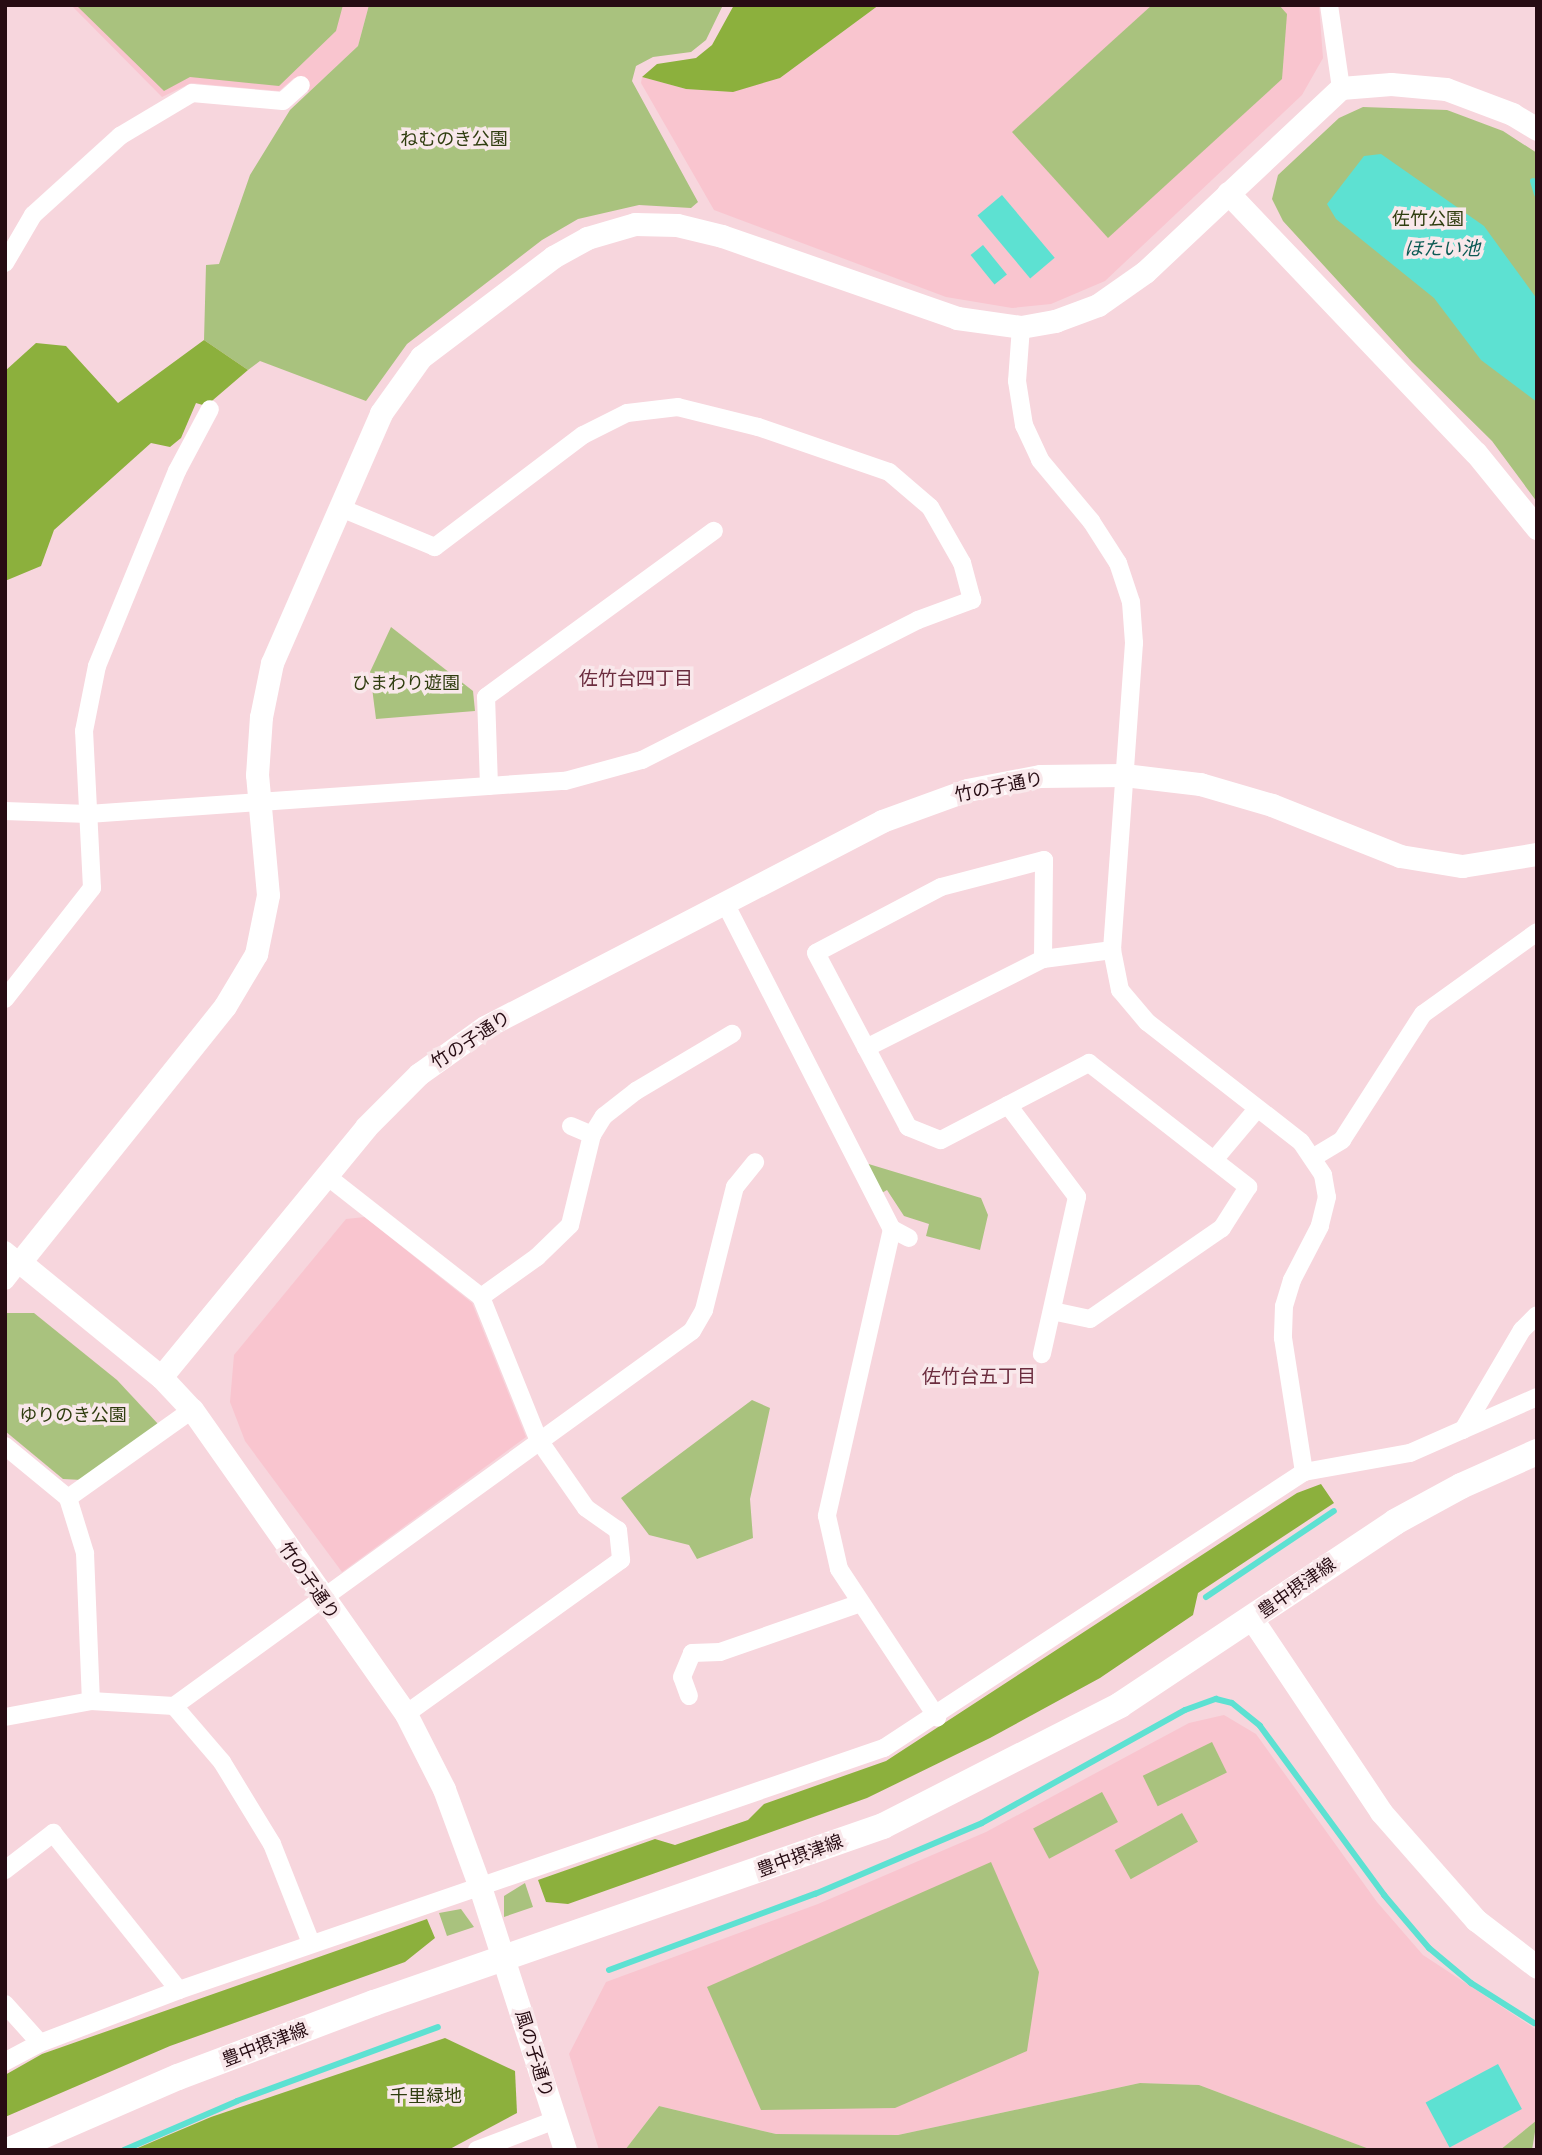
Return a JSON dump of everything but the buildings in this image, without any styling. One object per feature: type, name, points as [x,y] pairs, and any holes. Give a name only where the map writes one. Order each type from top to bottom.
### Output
[{"type":"main road","name":"豊中摂津線","points":[[10,2150],[178,2077],[504,1958],[883,1826],[1120,1704],[1395,1522],[1461,1486],[1537,1452]]},
{"type":"street","points":[[1329,5],[1341,88]]},
{"type":"street","points":[[5,262],[33,215],[120,136],[192,93],[283,101],[301,85]]},
{"type":"street","points":[[5,1281],[13,1256],[225,1006],[256,954],[268,895],[257,775],[261,717],[272,663],[381,413],[421,357],[553,257],[587,238],[635,224],[677,225],[722,236],[957,317],[1021,327],[1055,321],[1098,305],[1144,272],[1341,88],[1391,85],[1446,89],[1512,114],[1537,129]]},
{"type":"street","points":[[1228,193],[1476,453],[1537,527]]},
{"type":"street","points":[[1021,327],[1017,381],[1024,425],[1040,460],[1091,521],[1118,563],[1131,602],[1134,643],[1112,950],[1120,990],[1147,1022],[1314,1157],[1323,1175],[1327,1198],[1320,1226],[1292,1280],[1284,1306],[1283,1338],[1304,1472]]},
{"type":"street","points":[[5,811],[88,814],[565,781],[642,760],[918,620],[972,600],[961,563],[930,508],[889,472],[758,427],[678,407],[627,413],[583,435],[435,547],[341,508]]},
{"type":"street","points":[[5,999],[92,888],[84,731],[97,666],[177,471],[210,409]]},
{"type":"street","points":[[489,786],[486,697],[714,531]]},
{"type":"street","name":"竹の子通り","points":[[504,1958],[444,1789],[406,1714],[321,1598],[192,1410],[161,1377],[328,1177],[366,1127],[419,1074],[485,1027],[726,905],[882,821],[967,790],[1040,776],[1124,775],[1212,787],[1272,805],[1400,856],[1462,866],[1537,854]]},
{"type":"street","points":[[1043,959],[1044,860],[941,887],[816,953],[908,1127],[941,1140],[1089,1063],[1248,1187],[1222,1228],[1090,1320],[1053,1311]]},
{"type":"street","points":[[726,905],[892,1229],[909,1238]]},
{"type":"street","points":[[1314,1157],[1342,1140],[1423,1014],[1537,932]]},
{"type":"street","points":[[866,1048],[1043,959],[1112,950]]},
{"type":"street","points":[[481,1297],[537,1257],[569,1225],[592,1135],[604,1116],[636,1091],[732,1034]]},
{"type":"street","points":[[1009,1105],[1077,1197],[1042,1354]]},
{"type":"street","points":[[1213,1160],[1257,1109]]},
{"type":"street","points":[[571,1126],[592,1135]]},
{"type":"street","points":[[5,1717],[92,1702],[174,1706],[538,1439],[692,1331],[704,1310],[735,1187],[755,1162]]},
{"type":"street","points":[[328,1177],[481,1297],[538,1439],[586,1508],[618,1530],[621,1560],[406,1714]]},
{"type":"street","points":[[892,1229],[827,1516],[839,1569],[937,1717]]},
{"type":"street","points":[[13,1256],[161,1377]]},
{"type":"street","points":[[1463,1430],[1522,1330],[1537,1315]]},
{"type":"street","points":[[5,2062],[40,2043],[179,1990],[884,1748],[937,1717],[1304,1472],[1410,1453],[1537,1397]]},
{"type":"street","points":[[68,1498],[192,1410]]},
{"type":"street","points":[[5,1446],[68,1498],[85,1553],[92,1702]]},
{"type":"street","points":[[688,1696],[682,1677],[692,1653],[720,1652],[861,1603]]},
{"type":"street","points":[[1252,1619],[1381,1812],[1476,1920],[1537,1967]]},
{"type":"street","points":[[174,1706],[222,1762],[272,1844],[312,1943]]},
{"type":"street","points":[[5,1870],[53,1833],[179,1990]]},
{"type":"street","name":"風の子通り","points":[[504,1958],[565,2150]]},
{"type":"street","points":[[5,2004],[40,2043]]},
{"type":"street","points":[[477,2150],[555,2120]]},
{"type":"shaded area","points":[[71,5],[369,5],[358,46],[309,92],[294,78],[279,91],[191,83],[162,97]]},
{"type":"shaded area","points":[[879,5],[1319,5],[1323,58],[1302,95],[1105,281],[1051,304],[1012,308],[946,297],[714,210],[641,83],[642,77],[686,89],[780,78]]},
{"type":"shaded area","points":[[365,1217],[472,1303],[526,1437],[342,1572],[245,1441],[230,1402],[234,1355],[346,1219]]},
{"type":"shaded area","points":[[1224,1715],[1256,1734],[1377,1902],[1423,1955],[1537,2030],[1537,2120],[1500,2150],[1372,2150],[1199,2085],[1140,2083],[898,2135],[776,2134],[659,2106],[625,2150],[599,2150],[569,2054],[606,1982],[818,1904],[986,1832],[1189,1723]]},
{"type":"green space","points":[[76,5],[343,5],[336,31],[279,86],[190,77],[164,91]]},
{"type":"green space","name":"ねむのき公園","points":[[369,5],[723,5],[706,40],[691,52],[653,57],[636,66],[632,81],[698,202],[691,208],[639,205],[578,219],[542,240],[407,344],[366,401],[260,361],[248,370],[204,340],[206,265],[219,264],[250,175],[290,110],[358,46]]},
{"type":"green space","points":[[734,5],[879,5],[780,78],[733,92],[686,89],[642,77],[657,64],[696,58],[712,45]]},
{"type":"green space","points":[[1152,5],[1279,5],[1287,14],[1282,79],[1108,238],[1012,132]]},
{"type":"green space","name":"佐竹公園","points":[[1363,107],[1447,110],[1503,131],[1537,153],[1537,502],[1492,441],[1412,362],[1283,221],[1272,199],[1278,175],[1339,118]]},
{"type":"green space","points":[[204,340],[248,370],[206,406],[196,403],[181,438],[170,447],[151,443],[54,530],[41,566],[5,581],[5,371],[36,343],[66,346],[118,403]]},
{"type":"green space","name":"ひまわり遊園","points":[[391,627],[473,691],[475,711],[376,719],[370,672]]},
{"type":"green space","points":[[862,1162],[981,1198],[988,1215],[980,1250],[926,1236],[929,1224],[904,1216],[887,1190],[880,1194]]},
{"type":"green space","name":"ゆりのき公園","points":[[5,1313],[34,1313],[117,1380],[159,1425],[82,1480],[63,1479],[5,1431]]},
{"type":"green space","points":[[752,1400],[770,1408],[750,1499],[753,1538],[697,1559],[689,1545],[649,1535],[621,1498]]},
{"type":"green space","points":[[1321,1484],[1334,1503],[1198,1593],[1193,1615],[1100,1678],[990,1738],[867,1798],[568,1904],[546,1902],[538,1880],[655,1839],[675,1845],[748,1820],[764,1804],[886,1761],[1297,1493]]},
{"type":"green space","points":[[1212,1742],[1227,1773],[1158,1806],[1143,1776]]},
{"type":"green space","points":[[1102,1792],[1118,1822],[1049,1859],[1033,1829]]},
{"type":"green space","points":[[1182,1813],[1198,1842],[1131,1879],[1115,1850]]},
{"type":"green space","points":[[991,1862],[1039,1972],[1027,2051],[895,2108],[761,2110],[707,1987]]},
{"type":"green space","points":[[525,1883],[533,1907],[504,1917],[504,1896]]},
{"type":"green space","points":[[461,1909],[474,1927],[447,1936],[439,1913]]},
{"type":"green space","points":[[427,1919],[435,1938],[405,1962],[170,2046],[5,2117],[5,2075],[42,2054]]},
{"type":"green space","name":"千里緑地","points":[[445,2038],[515,2071],[517,2113],[448,2150],[133,2150],[211,2117]]},
{"type":"green space","points":[[1140,2083],[1199,2085],[1372,2150],[625,2150],[659,2106],[776,2134],[898,2135]]},
{"type":"green space","points":[[1537,2120],[1532,2150],[1500,2150]]},
{"type":"water","name":"ほたい池","points":[[1381,154],[1484,226],[1537,299],[1537,402],[1481,360],[1434,298],[1336,219],[1327,204],[1364,156]]},
{"type":"water","points":[[1002,195],[1055,258],[1030,278],[977,216]]},
{"type":"water","points":[[983,245],[1007,275],[994,285],[971,255]]},
{"type":"water","points":[[1498,2064],[1522,2109],[1450,2148],[1426,2102]]},
{"type":"waterway","points":[[1533,181],[1537,194]]},
{"type":"waterway","points":[[1206,1597],[1334,1511]]},
{"type":"waterway","points":[[609,1970],[815,1894],[982,1823],[1185,1710],[1216,1699],[1232,1703],[1260,1726],[1384,1895],[1429,1948],[1471,1983],[1534,2023]]},
{"type":"waterway","points":[[124,2150],[237,2101],[438,2027]]},
{"type":"district","name":"佐竹台四丁目","points":[[636,679]]},
{"type":"district","name":"佐竹台五丁目","points":[[979,1377]]}]
